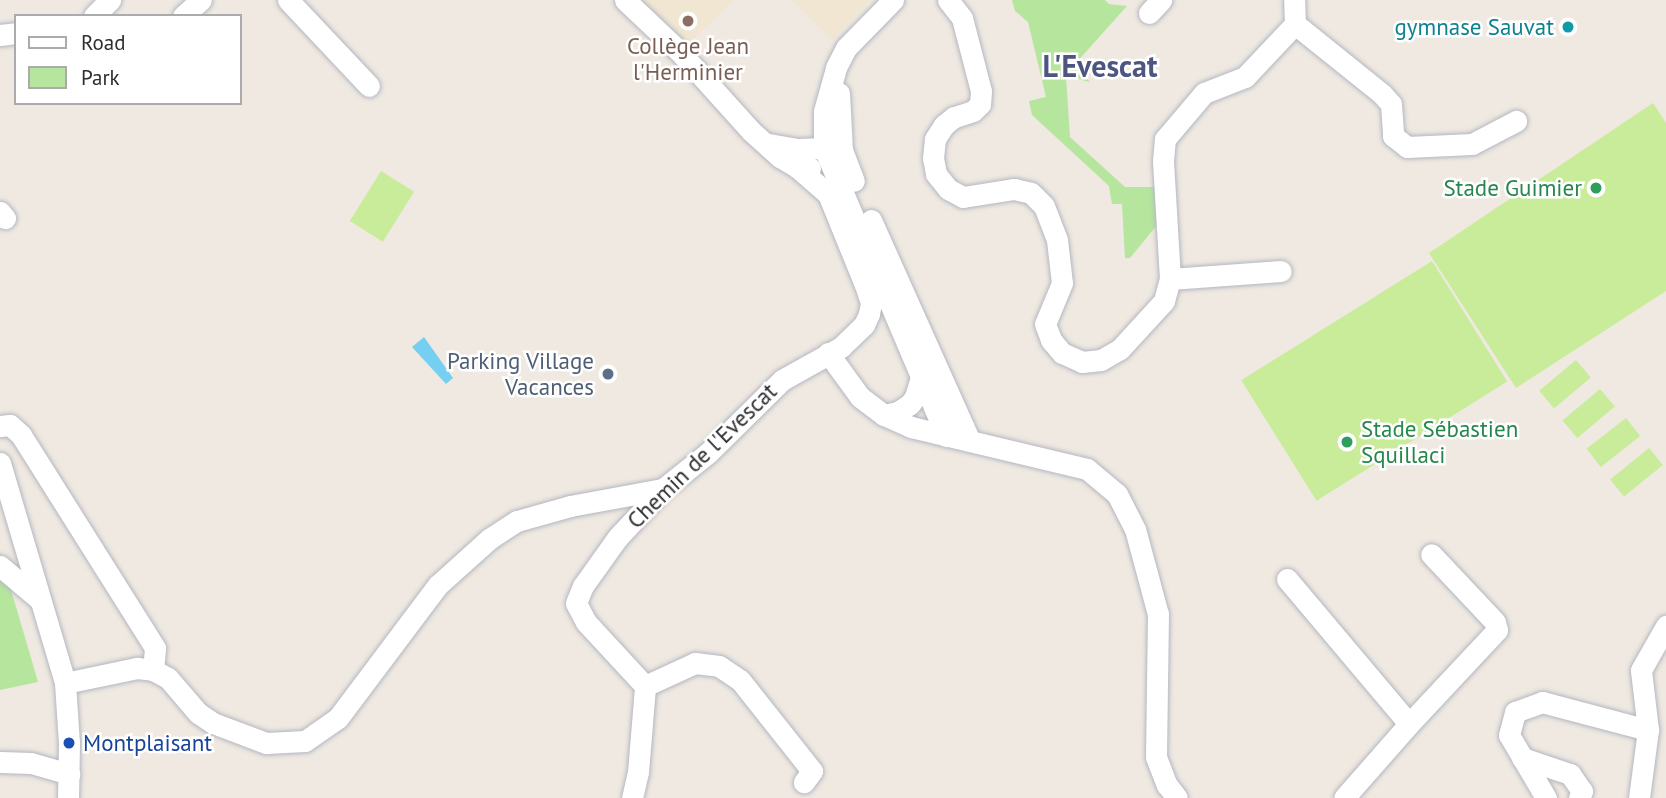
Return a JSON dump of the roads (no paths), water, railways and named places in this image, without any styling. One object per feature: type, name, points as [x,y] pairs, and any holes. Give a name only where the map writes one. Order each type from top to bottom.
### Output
[{"type":"street","points":[[96,14],[110,0]]},
{"type":"street","points":[[185,14],[201,0]]},
{"type":"street","points":[[288,0],[369,86]]},
{"type":"street","name":"Chemin de l'Evescat","points":[[625,0],[679,51],[764,142],[828,194],[871,303],[864,325],[841,347],[782,380],[708,453],[663,489],[618,537],[583,586],[576,603],[586,622],[645,686]]},
{"type":"street","points":[[948,0],[962,18],[981,91],[980,104],[973,111],[954,117],[934,139],[936,174],[948,189],[963,197],[1014,189],[1031,192],[1044,206],[1057,240],[1062,283],[1045,324],[1051,340],[1062,353],[1082,362],[1101,360],[1120,349],[1164,301],[1170,279],[1163,161],[1165,139],[1204,93],[1245,77],[1295,24],[1294,0]]},
{"type":"street","points":[[890,4],[846,48],[836,68],[824,111],[834,155],[946,436]]},
{"type":"street","points":[[1295,24],[1382,94],[1391,104],[1393,136],[1407,147],[1472,144],[1516,121]]},
{"type":"street","points":[[764,142],[834,155]]},
{"type":"street","points":[[798,168],[834,155]]},
{"type":"street","points":[[834,155],[901,285],[970,441]]},
{"type":"street","points":[[1170,279],[1281,271]]},
{"type":"street","points":[[828,353],[860,397],[884,415],[911,427],[1087,469],[1117,494],[1135,529],[1158,614],[1156,757],[1167,785],[1177,798]]},
{"type":"street","points":[[884,415],[898,412],[910,404],[922,374]]},
{"type":"street","points":[[0,426],[10,425],[21,435],[155,648],[153,670]]},
{"type":"street","points":[[0,463],[65,683],[68,798]]},
{"type":"street","points":[[65,683],[137,668],[153,670],[168,678],[198,713],[213,723],[266,743],[305,741],[326,729],[343,713],[439,585],[489,539],[517,521],[570,506],[663,489]]},
{"type":"street","points":[[1343,798],[1497,631],[1494,622],[1431,554]]},
{"type":"street","points":[[0,566],[39,598]]},
{"type":"street","points":[[1287,579],[1409,724]]},
{"type":"street","points":[[1639,798],[1648,730],[1641,670],[1666,626]]},
{"type":"street","points":[[632,798],[638,772],[645,686],[695,663],[719,666],[740,680],[811,771],[804,782]]},
{"type":"street","points":[[1546,798],[1510,735],[1515,712],[1542,702],[1648,730]]},
{"type":"street","points":[[1522,758],[1570,774],[1582,791],[1579,798]]},
{"type":"street","points":[[0,762],[31,763],[69,774]]},
{"type":"water","points":[[424,337],[453,378],[446,384],[412,347]]},
{"type":"place","name":"Collège Jean l'Herminier","points":[[688,21]]},
{"type":"place","name":"gymnase Sauvat","points":[[1568,27]]},
{"type":"place","name":"Stade Guimier","points":[[1596,188]]},
{"type":"place","name":"Parking Village Vacances","points":[[608,374]]},
{"type":"place","name":"Stade Sébastien Squillaci","points":[[1347,442]]},
{"type":"place","name":"Montplaisant","points":[[69,743]]},
{"type":"district","name":"L'Evescat","points":[[1100,66]]}]
